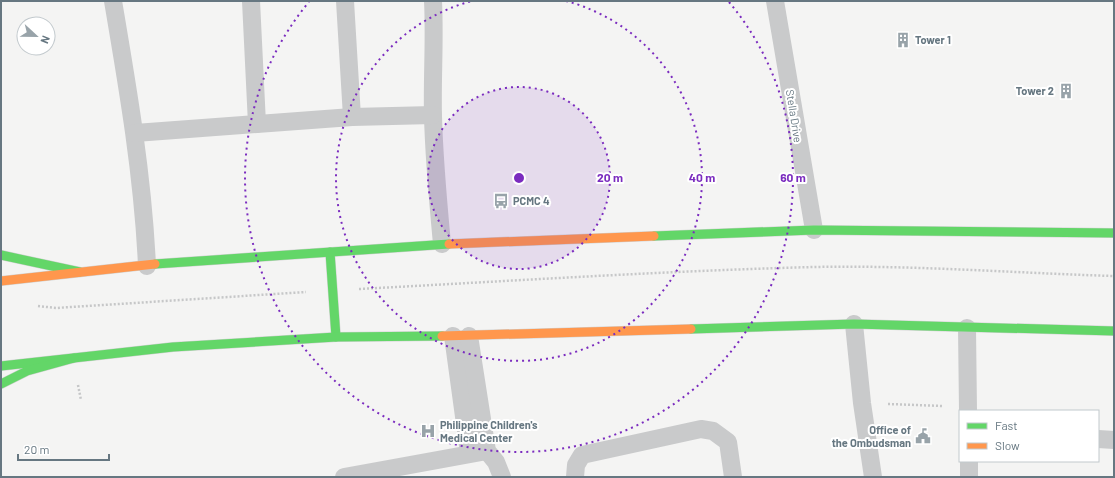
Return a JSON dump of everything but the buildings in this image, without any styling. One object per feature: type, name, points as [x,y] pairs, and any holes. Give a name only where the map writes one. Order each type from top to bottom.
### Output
[{"type":"main road","points":[[1,282],[182,261],[442,244],[814,230],[1114,233]]},
{"type":"main road","points":[[330,252],[336,337]]},
{"type":"main road","points":[[1,255],[80,272]]},
{"type":"main road","points":[[1,366],[173,347],[336,337],[461,336],[854,324],[1114,331]]},
{"type":"main road","points":[[1,384],[16,374],[36,366],[74,358]]},
{"type":"lane","points":[[113,1],[135,133],[145,225],[147,266]]},
{"type":"lane","points":[[251,1],[257,124]]},
{"type":"lane","points":[[345,1],[352,117]]},
{"type":"lane","points":[[432,1],[435,36],[433,115],[436,192],[442,244]]},
{"type":"lane","name":"Stella Drive","points":[[775,1],[814,230]]},
{"type":"lane","points":[[135,133],[352,117],[433,115]]},
{"type":"lane","points":[[854,324],[862,403],[873,477]]},
{"type":"lane","points":[[967,328],[968,409]]},
{"type":"lane","points":[[461,336],[488,451],[496,462],[502,477]]},
{"type":"lane","points":[[461,336],[469,453]]},
{"type":"lane","points":[[575,477],[576,465],[582,455],[701,429],[712,431],[728,442],[733,477]]},
{"type":"lane","points":[[1099,439],[1114,440]]},
{"type":"lane","points":[[344,477],[469,453],[488,451]]},
{"type":"lane","points":[[969,462],[969,477]]},
{"type":"path","points":[[32,305],[56,308],[333,290],[613,275],[816,267],[1114,276]]},
{"type":"path","points":[[862,403],[968,409]]},
{"type":"traffic: fast","points":[[654,236],[814,230],[1114,233]]},
{"type":"traffic: fast","points":[[155,264],[449,244]]},
{"type":"traffic: fast","points":[[330,252],[336,337]]},
{"type":"traffic: fast","points":[[1,255],[80,272]]},
{"type":"traffic: fast","points":[[691,329],[854,324],[1114,331]]},
{"type":"traffic: fast","points":[[1,366],[173,347],[336,337],[442,336]]},
{"type":"traffic: fast","points":[[1,384],[27,371],[74,358]]},
{"type":"traffic: slow","points":[[449,244],[654,236]]},
{"type":"traffic: slow","points":[[1,281],[155,264]]},
{"type":"traffic: slow","points":[[442,336],[691,329]]},
{"type":"place","name":"Tower 1","points":[[903,40]]},
{"type":"place","name":"Tower 2","points":[[1066,91]]},
{"type":"place","name":"PCMC 4","points":[[501,201]]},
{"type":"place","name":"Philippine Children's Medical Center","points":[[428,431]]},
{"type":"place","name":"Office of the Ombudsman","points":[[923,436]]}]
